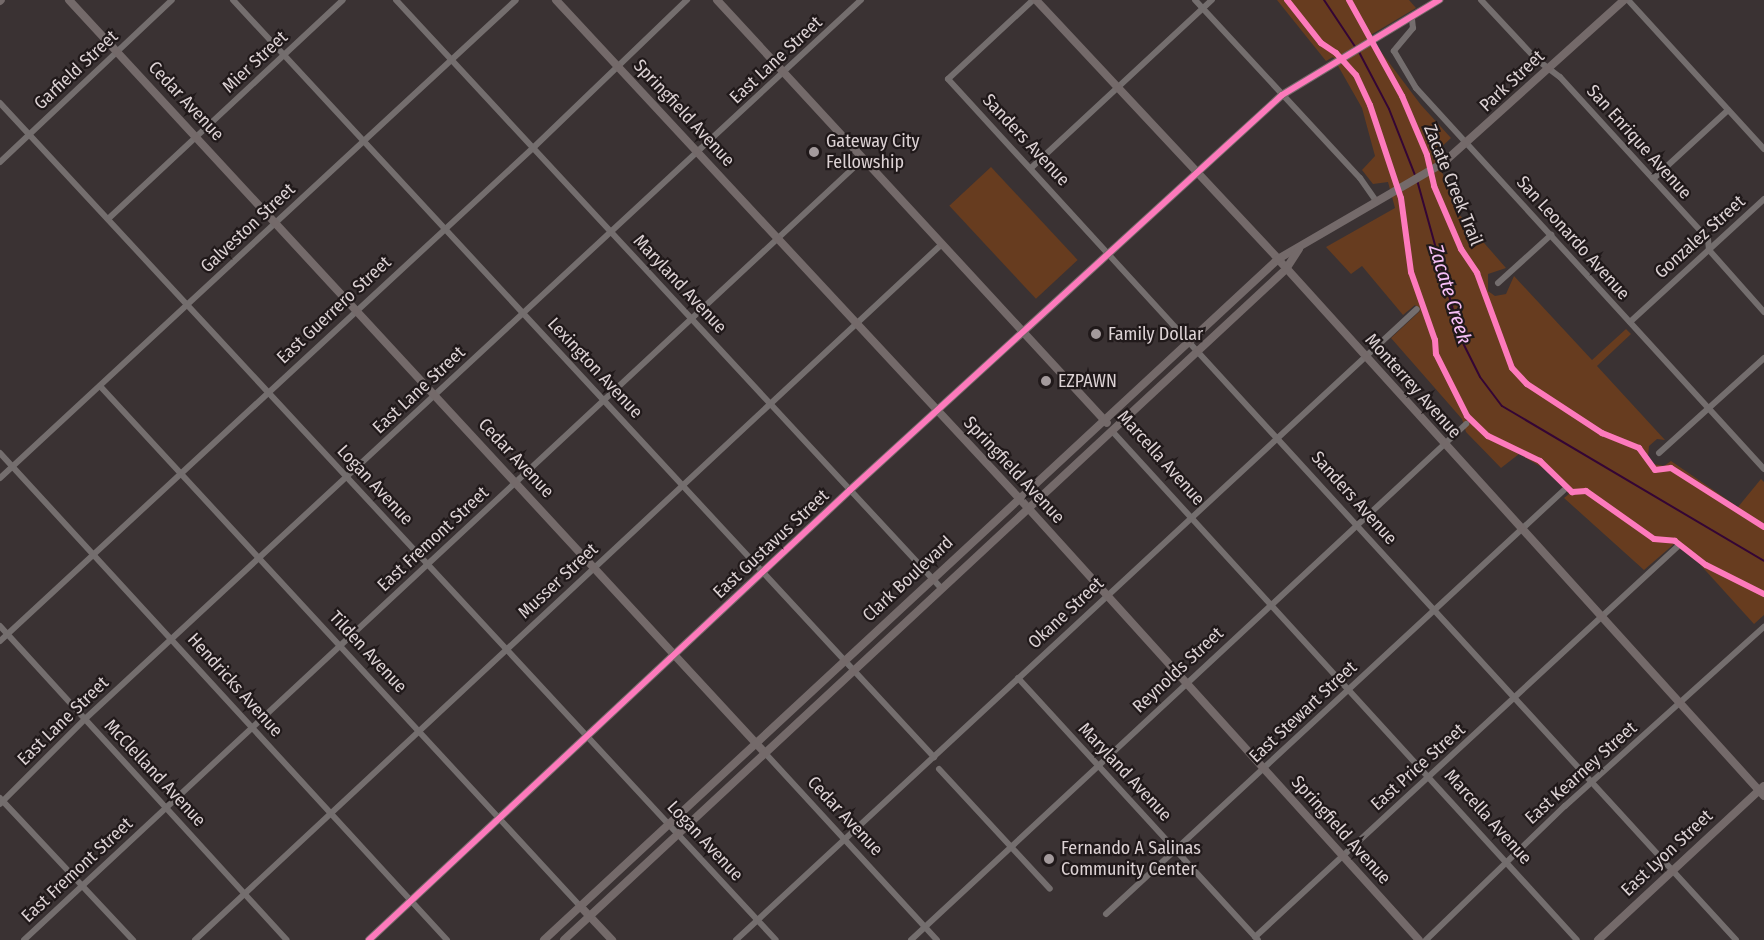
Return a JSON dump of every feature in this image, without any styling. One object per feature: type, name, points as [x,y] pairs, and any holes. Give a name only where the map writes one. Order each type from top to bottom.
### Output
[{"type":"street","name":"Cedar Avenue","points":[[69,0],[277,222],[937,940]]},
{"type":"street","name":"Garfield Street","points":[[0,162],[172,0]]},
{"type":"street","name":"Lexington Avenue","points":[[233,0],[933,757]]},
{"type":"street","name":"Mier Street","points":[[108,219],[343,0]]},
{"type":"street","name":"Maryland Avenue","points":[[396,0],[942,589]]},
{"type":"street","name":"Galveston Street","points":[[0,477],[188,306],[516,0]]},
{"type":"street","name":"Springfield Avenue","points":[[556,0],[1018,498],[1419,940]]},
{"type":"street","name":"East Guerrero Street","points":[[0,642],[356,309],[533,148],[687,0]]},
{"type":"street","name":"Marcella Avenue","points":[[717,0],[1024,331],[1104,419],[1112,431],[1577,940]]},
{"type":"street","name":"East Lane Street","points":[[1,801],[85,719],[699,153],[861,0]]},
{"type":"street","name":"Sanders Avenue","points":[[1034,0],[948,79],[1191,340],[1736,940]]},
{"type":"street","name":"Monterrey Avenue","points":[[1034,0],[1278,259],[1600,618],[1762,790]]},
{"type":"street","points":[[1195,0],[1360,178],[1377,202]]},
{"type":"street","points":[[1031,168],[1212,0]]},
{"type":"street","name":"East Gustavus Street","points":[[369,940],[850,490],[1282,95],[1412,20],[1439,0]]},
{"type":"street","name":"San Enrique Avenue","points":[[1481,0],[1616,138],[1708,239],[1709,250],[1764,312]]},
{"type":"street","points":[[1626,0],[1764,148]]},
{"type":"street","name":"Park Street","points":[[1417,180],[1467,145],[1626,0]]},
{"type":"street","name":"San Leonardo Avenue","points":[[1412,20],[1413,28],[1397,46],[1395,57],[1416,88],[1764,469]]},
{"type":"street","name":"Logan Avenue","points":[[0,103],[776,940]]},
{"type":"street","points":[[1653,179],[1728,110]]},
{"type":"street","name":"East Fremont Street","points":[[24,940],[863,159]]},
{"type":"street","name":"Clark Boulevard","points":[[543,940],[1278,259],[1299,249],[1335,224],[1417,180]]},
{"type":"street","name":"Gonzalez Street","points":[[1630,322],[1764,199]]},
{"type":"street","points":[[1498,283],[1551,235]]},
{"type":"street","name":"Musser Street","points":[[195,940],[942,244]]},
{"type":"street","name":"Clark Boulevard","points":[[564,940],[1286,269],[1299,249]]},
{"type":"street","name":"Okane Street","points":[[736,940],[1417,309]]},
{"type":"street","points":[[1659,453],[1764,358]]},
{"type":"street","name":"Tilden Avenue","points":[[100,386],[612,940]]},
{"type":"street","name":"Reynolds Street","points":[[911,940],[1466,424]]},
{"type":"street","name":"Hendricks Avenue","points":[[0,453],[447,940]]},
{"type":"street","name":"East Stewart Street","points":[[1106,914],[1564,490]]},
{"type":"street","name":"East Price Street","points":[[1256,938],[1677,547]]},
{"type":"street","name":"McClelland Avenue","points":[[0,626],[287,940]]},
{"type":"street","name":"East Kearney Street","points":[[1426,940],[1507,861],[1764,627]]},
{"type":"street","name":"Maryland Avenue","points":[[1018,678],[1256,938]]},
{"type":"street","points":[[939,769],[1050,889]]},
{"type":"street","name":"East Lyon Street","points":[[1598,940],[1762,790]]},
{"type":"street","points":[[1,801],[133,940]]},
{"type":"shaded area","points":[[1277,0],[1409,0],[1416,8],[1369,36],[1421,105],[1451,138],[1435,153],[1457,212],[1506,268],[1488,274],[1488,291],[1495,296],[1506,294],[1514,276],[1592,360],[1626,329],[1631,334],[1597,366],[1665,440],[1657,439],[1649,446],[1648,457],[1653,464],[1664,466],[1671,461],[1738,507],[1761,479],[1764,482],[1764,615],[1754,624],[1696,560],[1674,544],[1644,570],[1564,498],[1569,494],[1545,469],[1519,454],[1501,468],[1466,432],[1462,419],[1391,338],[1420,311],[1415,305],[1403,315],[1362,266],[1351,274],[1326,247],[1395,208],[1388,182],[1373,184],[1362,170],[1375,156],[1362,108],[1333,57],[1326,61]]},
{"type":"shaded area","points":[[991,167],[1078,260],[1036,299],[949,206]]},
{"type":"waterway","name":"Zacate Creek","points":[[1324,0],[1356,48]]},
{"type":"waterway","name":"Zacate Creek","points":[[1359,52],[1389,109],[1415,175]]},
{"type":"waterway","name":"Zacate Creek","points":[[1417,180],[1461,339],[1480,377],[1502,406],[1764,561]]},
{"type":"cycle path","points":[[1287,0],[1321,43],[1336,53],[1356,75],[1370,105],[1401,198],[1411,272],[1435,340],[1436,354],[1467,416],[1488,436],[1540,461],[1572,492],[1586,491],[1654,539],[1675,541],[1706,565],[1764,594]]},
{"type":"cycle path","name":"Zacate Creek Trail","points":[[1349,0],[1402,96],[1427,155],[1434,186],[1461,249],[1477,273],[1512,368],[1527,384],[1602,433],[1639,448],[1655,470],[1671,468],[1764,527]]},
{"type":"cycle path","points":[[369,940],[850,490],[1282,95],[1439,0]]},
{"type":"place","name":"Gateway City Fellowship","points":[[814,152]]},
{"type":"place","name":"Family Dollar","points":[[1096,334]]},
{"type":"place","name":"EZPAWN","points":[[1046,381]]},
{"type":"place","name":"Fernando A Salinas Community Center","points":[[1049,859]]}]
